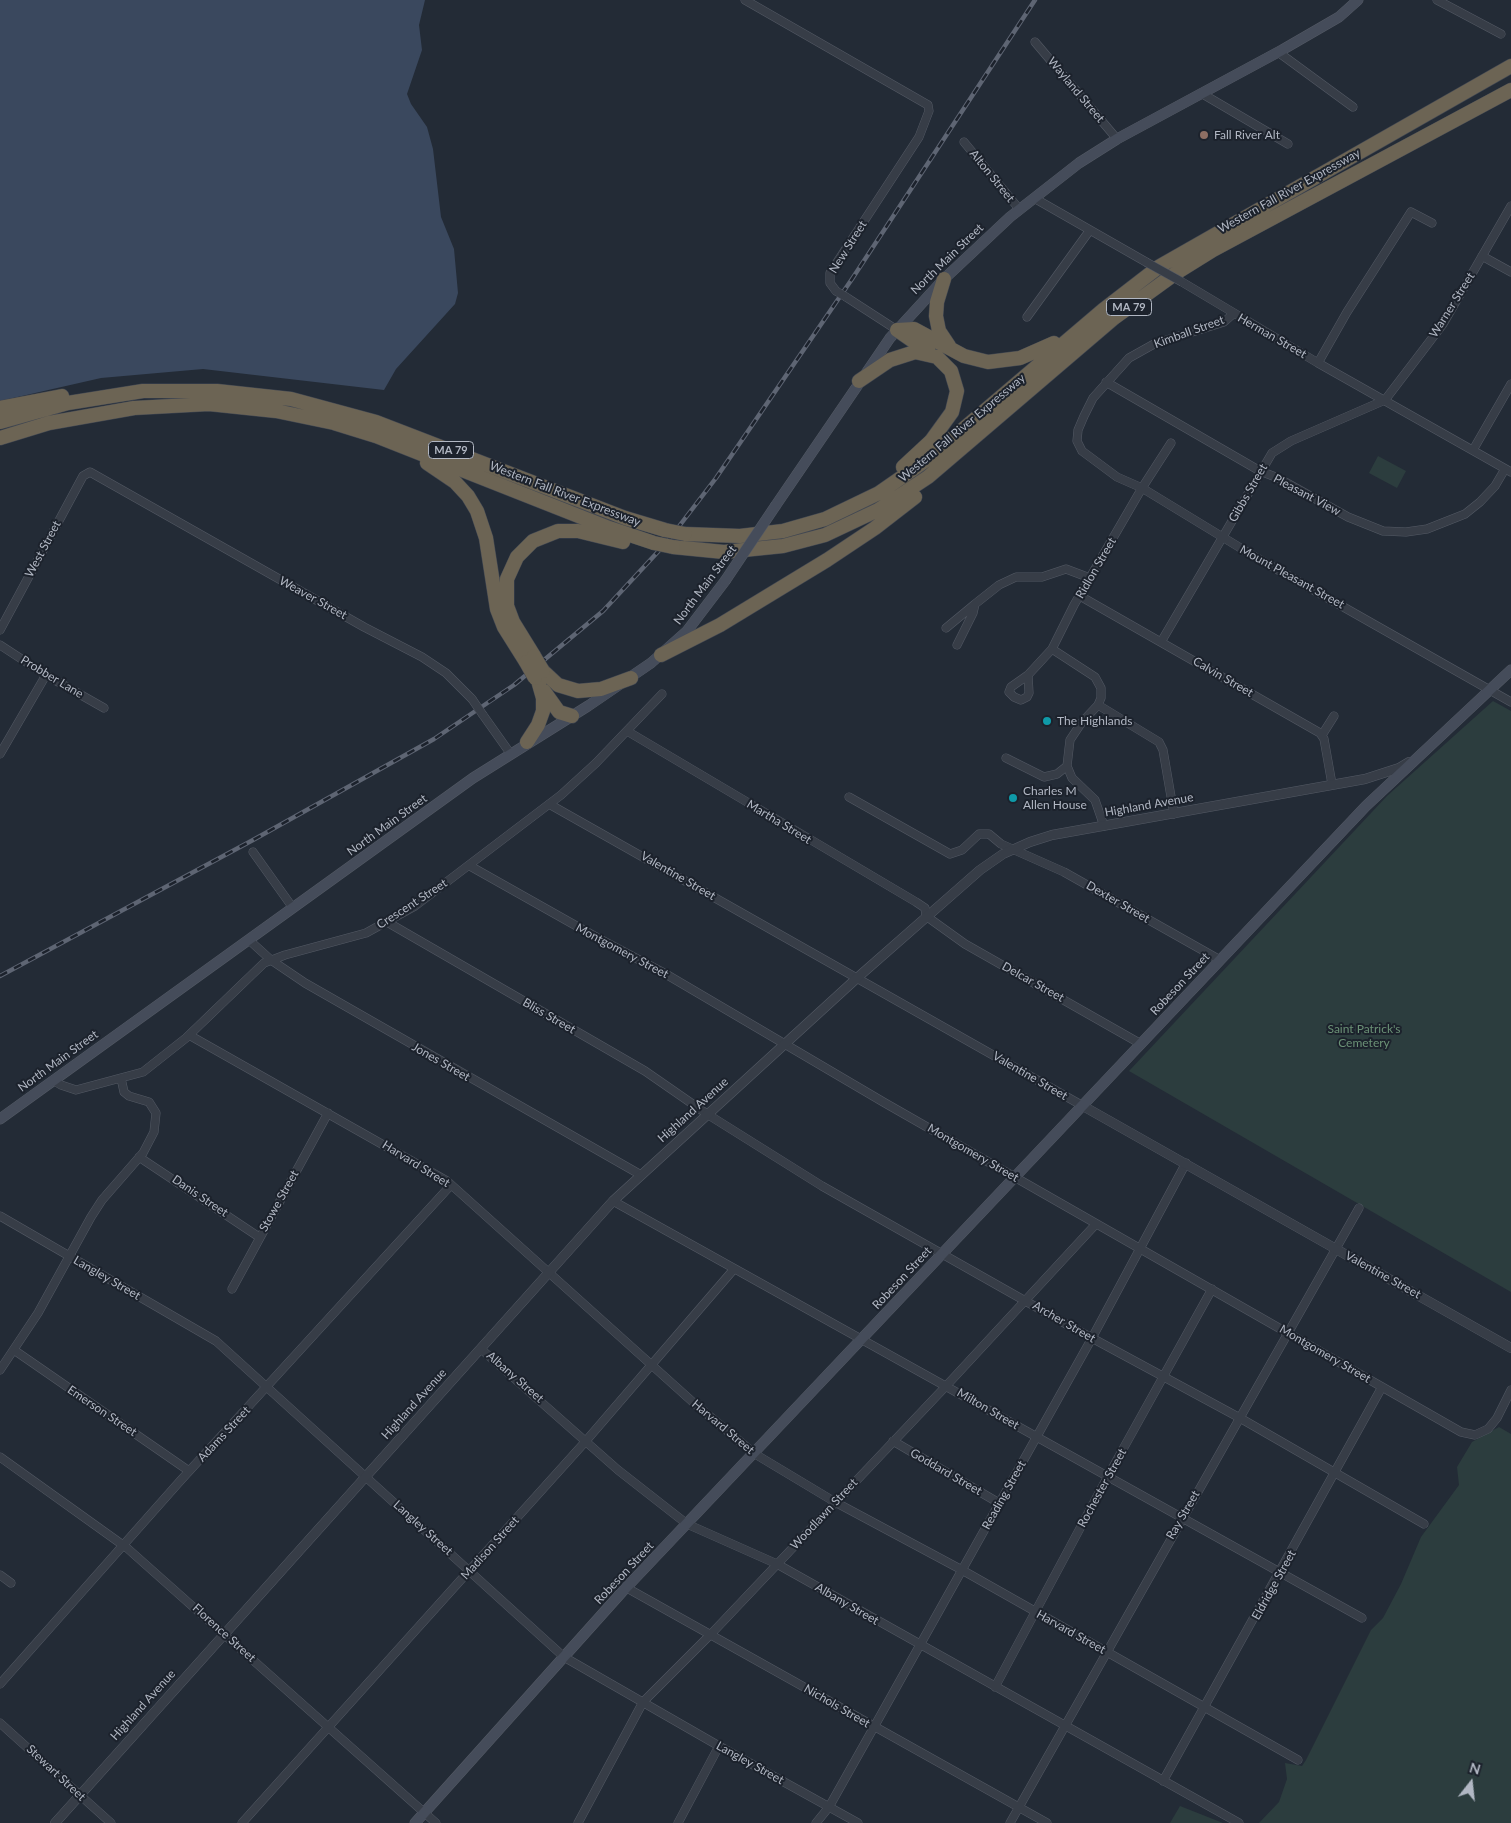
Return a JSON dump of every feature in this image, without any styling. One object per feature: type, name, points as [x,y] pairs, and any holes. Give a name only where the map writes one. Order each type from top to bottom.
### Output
[{"type":"highway","name":"Western Fall River Expressway","points":[[0,422],[68,402],[113,395],[158,390],[247,393],[291,399],[341,411],[398,429],[631,521],[665,530],[685,534],[724,537],[768,534],[798,528],[838,514],[879,494],[915,469],[1102,310],[1148,274],[1198,242],[1511,66]]},
{"type":"highway","name":"Western Fall River Expressway","points":[[0,438],[36,426],[112,410],[209,404],[291,414],[376,436],[651,546],[671,550],[724,552],[783,546],[812,539],[846,526],[903,495],[969,442],[1114,318],[1176,273],[1213,250],[1511,90]]},
{"type":"highway","points":[[944,279],[937,302],[936,321],[941,336],[957,353]]},
{"type":"highway","points":[[897,330],[914,329],[957,353],[972,359],[988,362],[1020,358],[1051,344],[1102,310]]},
{"type":"highway","points":[[838,514],[909,463],[931,441],[950,417],[956,401],[957,386],[951,371],[937,357],[897,330]]},
{"type":"highway","points":[[859,381],[877,367],[901,355],[920,352],[937,357]]},
{"type":"highway","points":[[0,408],[67,395],[158,390]]},
{"type":"highway","points":[[376,436],[441,471],[462,489],[473,503],[484,529],[497,609],[504,627],[530,659]]},
{"type":"highway","points":[[661,655],[720,624],[851,544],[921,492],[969,442]]},
{"type":"highway","points":[[572,716],[557,710],[513,622],[506,600],[508,575],[514,561],[526,547],[549,533],[568,530],[651,546]]},
{"type":"highway","points":[[539,677],[578,691],[601,689],[631,678]]},
{"type":"highway","points":[[528,742],[538,725],[543,711],[543,698],[539,677]]},
{"type":"main road","name":"North Main Street","points":[[0,1119],[510,753],[631,678],[661,655],[695,621],[725,581],[859,381],[897,330],[944,279],[1020,210],[1079,163],[1117,139],[1339,17],[1358,0]]},
{"type":"main road","name":"Highland Avenue","points":[[1416,758],[1511,670]]},
{"type":"main road","name":"Robeson Street","points":[[415,1823],[687,1524],[1366,806],[1416,758]]},
{"type":"street","name":"New Street","points":[[745,0],[928,105],[930,111],[915,143],[832,269],[830,283],[836,290],[897,330]]},
{"type":"street","points":[[1437,0],[1501,34]]},
{"type":"street","name":"Wayland Street","points":[[1035,42],[1117,139]]},
{"type":"street","points":[[1278,52],[1353,107]]},
{"type":"street","points":[[1201,93],[1288,144]]},
{"type":"street","name":"Alton Street","points":[[964,142],[1020,210]]},
{"type":"street","name":"Herman Street","points":[[1034,198],[1182,282],[1318,363],[1508,470]]},
{"type":"street","name":"Warner Street","points":[[1385,400],[1443,324],[1511,206]]},
{"type":"street","points":[[1318,363],[1352,304],[1411,212],[1432,223]]},
{"type":"street","points":[[1027,317],[1090,230]]},
{"type":"street","points":[[1482,256],[1511,272]]},
{"type":"street","name":"Kimball Street","points":[[1079,444],[1078,430],[1093,398],[1129,358],[1154,344],[1224,322],[1233,314]]},
{"type":"street","name":"Pleasant View","points":[[1106,382],[1260,471],[1278,478],[1348,517],[1383,531],[1406,532],[1427,529],[1465,514],[1480,502],[1508,470]]},
{"type":"street","points":[[1473,450],[1511,384]]},
{"type":"street","name":"Gibbs Street","points":[[1161,642],[1272,453],[1290,440],[1385,400]]},
{"type":"street","name":"Ridlon Street","points":[[1028,676],[1052,649],[1090,578],[1171,442]]},
{"type":"street","name":"Mount Pleasant Street","points":[[1079,444],[1082,451],[1093,462],[1117,477],[1142,488],[1223,537],[1511,702]]},
{"type":"street","name":"West Street","points":[[0,630],[83,476],[90,472]]},
{"type":"street","name":"Weaver Street","points":[[90,472],[364,628],[422,657],[446,673],[472,699],[510,753]]},
{"type":"street","points":[[946,628],[999,585],[1016,577],[1042,577],[1066,569],[1090,578]]},
{"type":"street","name":"Calvin Street","points":[[1080,596],[1322,735]]},
{"type":"street","points":[[957,645],[973,613],[975,604]]},
{"type":"street","name":"Probber Lane","points":[[0,645],[46,675],[104,708]]},
{"type":"street","points":[[1052,649],[1095,677],[1101,693],[1098,705],[1082,722],[1070,740],[1067,766],[1072,778],[1095,800],[1104,826]]},
{"type":"street","points":[[0,754],[46,675]]},
{"type":"street","name":"Crescent Street","points":[[53,1080],[67,1088],[76,1090],[142,1072],[190,1035],[259,967],[271,960],[366,933],[415,906],[549,804],[596,763],[662,694]]},
{"type":"street","points":[[1098,705],[1159,742],[1163,750],[1174,814]]},
{"type":"street","points":[[1332,784],[1322,735],[1334,716]]},
{"type":"street","name":"Martha Street","points":[[627,731],[916,902],[925,908],[926,916]]},
{"type":"street","points":[[1006,758],[1044,777],[1057,774],[1067,766]]},
{"type":"street","name":"Highland Avenue","points":[[55,1823],[613,1201],[857,978],[980,870],[1013,849],[1048,836],[1378,775],[1400,768],[1416,758]]},
{"type":"street","name":"Dexter Street","points":[[849,797],[950,854],[962,850],[979,834],[989,834],[1001,844],[1064,872],[1220,960]]},
{"type":"street","name":"Valentine Street","points":[[549,804],[1511,1348]]},
{"type":"street","points":[[253,852],[293,908]]},
{"type":"street","name":"Montgomery Street","points":[[470,866],[664,973],[1096,1224],[1461,1432],[1479,1434],[1488,1429],[1497,1418],[1511,1390]]},
{"type":"street","name":"Delcar Street","points":[[926,916],[965,944],[1141,1044]]},
{"type":"street","name":"Bliss Street","points":[[387,922],[646,1071],[707,1114]]},
{"type":"street","name":"Jones Street","points":[[249,940],[271,960],[364,1018],[641,1175]]},
{"type":"street","name":"Harvard Street","points":[[190,1035],[417,1162],[451,1185],[754,1454],[835,1502],[962,1570],[1298,1760]]},
{"type":"street","points":[[0,1370],[71,1257],[102,1200],[139,1157],[154,1132],[156,1113],[149,1102],[129,1096],[124,1092],[122,1078]]},
{"type":"street","name":"Stowe Street","points":[[232,1289],[259,1236],[328,1113]]},
{"type":"street","name":"Archer Street","points":[[707,1114],[822,1186],[1092,1338],[1240,1418],[1424,1524]]},
{"type":"street","name":"Danis Street","points":[[139,1157],[259,1236]]},
{"type":"street","name":"Reading Street","points":[[816,1823],[829,1806],[920,1646],[1092,1338],[1186,1163]]},
{"type":"street","name":"Adams Street","points":[[0,1684],[190,1471],[451,1185]]},
{"type":"street","name":"Milton Street","points":[[613,1201],[734,1270],[947,1385],[1362,1618]]},
{"type":"street","name":"Ray Street","points":[[1010,1823],[1359,1208]]},
{"type":"street","name":"Langley Street","points":[[0,1216],[216,1341],[564,1657],[858,1823]]},
{"type":"street","name":"Woodlawn Street","points":[[578,1823],[643,1702],[711,1634],[893,1442],[1096,1224]]},
{"type":"street","name":"Madison Street","points":[[242,1823],[586,1440],[734,1270]]},
{"type":"street","name":"Rochester Street","points":[[995,1688],[1034,1612],[1212,1289]]},
{"type":"street","name":"Albany Street","points":[[482,1349],[618,1470],[687,1524],[777,1564],[920,1646],[1239,1823]]},
{"type":"street","name":"Emerson Street","points":[[14,1350],[190,1471]]},
{"type":"street","name":"Eldridge Street","points":[[1163,1781],[1281,1573],[1382,1387]]},
{"type":"street","name":"Goddard Street","points":[[893,1442],[999,1503]]},
{"type":"street","name":"Florence Street","points":[[0,1457],[124,1545],[436,1823]]},
{"type":"street","points":[[0,1575],[12,1583]]},
{"type":"street","name":"Nichols Street","points":[[627,1588],[874,1728],[1047,1823]]},
{"type":"street","name":"Stewart Street","points":[[0,1723],[111,1823]]},
{"type":"street","points":[[678,1823],[719,1746]]},
{"type":"green space","points":[[1378,456],[1406,471],[1397,488],[1369,473]]},
{"type":"green space","name":"Saint Patrick's Cemetery","points":[[1493,701],[1511,711],[1511,1292],[1129,1071],[1387,796]]},
{"type":"green space","points":[[1499,1427],[1511,1434],[1511,1823],[1259,1823],[1279,1802],[1287,1779],[1285,1763],[1302,1766],[1306,1760],[1371,1630],[1383,1618],[1401,1584],[1421,1537],[1459,1485],[1457,1467],[1472,1442]]},
{"type":"green space","points":[[1180,1806],[1223,1823],[1170,1823]]},
{"type":"water","points":[[0,0],[425,0],[419,25],[422,50],[407,94],[411,104],[427,127],[433,149],[441,217],[454,249],[458,293],[455,304],[396,369],[384,390],[203,369],[101,378],[0,401]]},
{"type":"railway","points":[[0,976],[253,840],[434,739],[514,685],[603,611],[667,542],[716,478],[852,279],[1035,0]]},
{"type":"place","name":"Fall River Alt","points":[[1204,135]]},
{"type":"place","name":"The Highlands","points":[[1047,721]]},
{"type":"place","name":"Charles M Allen House","points":[[1013,798]]}]
